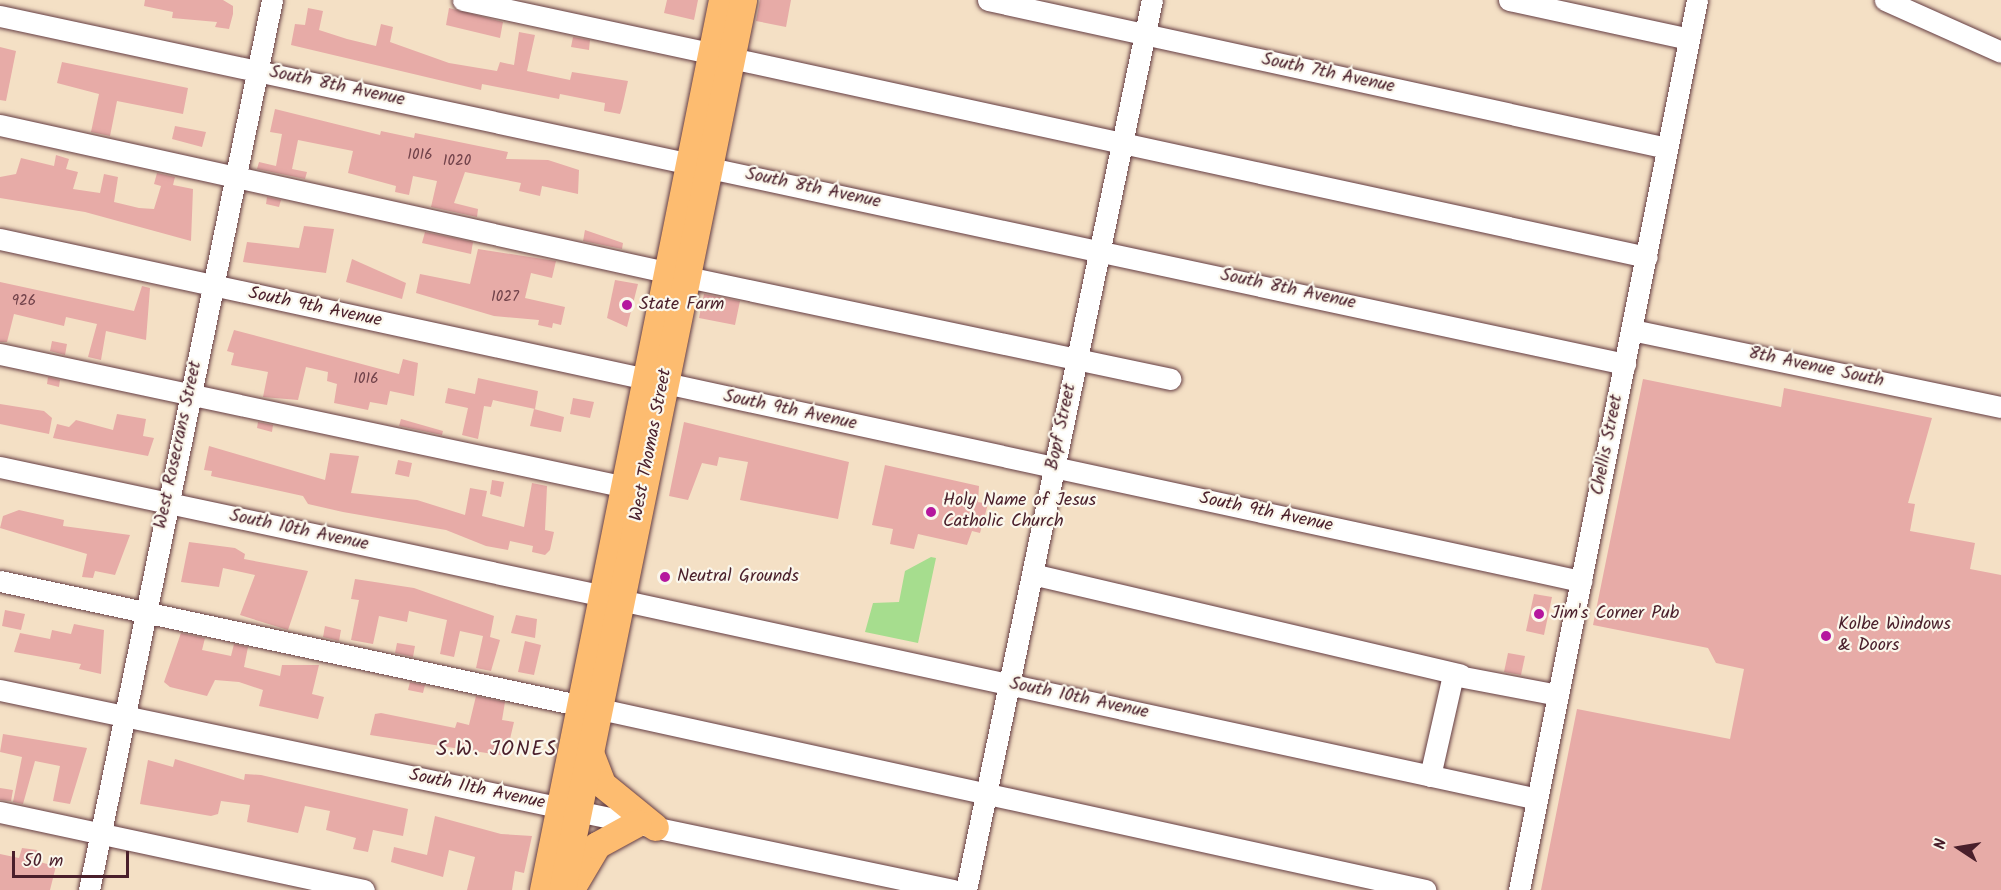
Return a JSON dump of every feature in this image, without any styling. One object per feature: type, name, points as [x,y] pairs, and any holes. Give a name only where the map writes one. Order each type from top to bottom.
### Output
[{"type":"main road","name":"West Thomas Street","points":[[721,56],[722,0]]},
{"type":"main road","name":"West Thomas Street","points":[[562,890],[569,809],[654,380],[721,56],[743,0]]},
{"type":"main road","name":"West Thomas Street","points":[[610,598],[621,486],[654,380]]},
{"type":"main road","name":"West Thomas Street","points":[[543,890],[569,809],[591,755],[589,707]]},
{"type":"main road","points":[[570,890],[597,845],[646,825],[602,784],[591,755]]},
{"type":"street","name":"West Rosecrans Street","points":[[89,890],[272,0]]},
{"type":"street","points":[[463,0],[1647,257]]},
{"type":"street","name":"South 7th Avenue","points":[[988,0],[1667,148]]},
{"type":"street","name":"Bopf Street","points":[[966,890],[1152,0]]},
{"type":"street","points":[[1509,0],[1689,39]]},
{"type":"street","name":"Chellis Street","points":[[1519,890],[1697,0]]},
{"type":"street","points":[[1886,0],[2001,52]]},
{"type":"street","name":"South 8th Avenue","points":[[0,16],[1625,364]]},
{"type":"street","points":[[0,125],[236,175],[676,274],[1170,379]]},
{"type":"street","name":"South 9th Avenue","points":[[0,239],[1581,581]]},
{"type":"street","name":"8th Avenue South","points":[[1632,330],[2001,407]]},
{"type":"street","points":[[0,354],[621,486]]},
{"type":"street","name":"South 10th Avenue","points":[[0,467],[1537,800]]},
{"type":"street","points":[[1032,574],[1558,695]]},
{"type":"street","points":[[0,581],[1425,890]]},
{"type":"street","points":[[1430,776],[1445,699],[1453,675],[1460,674]]},
{"type":"street","name":"South 11th Avenue","points":[[0,690],[953,890]]},
{"type":"street","points":[[0,812],[364,890]]},
{"type":"green space","points":[[931,557],[936,558],[918,643],[865,632],[873,603],[899,602],[905,571]]},
{"type":"building","points":[[145,0],[223,0],[233,6],[233,14],[229,29],[215,27],[217,22],[172,18],[173,12],[144,6]]},
{"type":"building","points":[[667,0],[698,0],[694,20],[664,13]]},
{"type":"building","points":[[760,0],[791,0],[786,27],[756,21]]},
{"type":"building","points":[[308,8],[323,11],[319,30],[376,46],[381,24],[393,27],[390,42],[449,63],[497,71],[500,62],[514,65],[519,32],[535,35],[527,71],[570,80],[572,72],[628,81],[622,108],[620,114],[604,111],[605,103],[560,94],[559,99],[482,84],[481,90],[291,45],[295,24],[305,25]]},
{"type":"building","points":[[449,8],[503,22],[500,38],[446,25]]},
{"type":"building","points":[[573,37],[590,40],[589,50],[571,47]]},
{"type":"building","points":[[0,47],[16,51],[6,101],[0,100]]},
{"type":"building","points":[[62,62],[188,88],[183,114],[117,101],[110,136],[91,132],[99,94],[57,83]]},
{"type":"building","points":[[275,109],[380,135],[381,131],[414,138],[415,133],[508,152],[506,159],[548,160],[579,170],[578,194],[542,186],[540,196],[519,191],[521,183],[465,172],[454,203],[478,209],[477,217],[431,207],[437,181],[413,176],[409,195],[395,192],[396,186],[348,173],[353,151],[298,140],[292,169],[307,172],[305,179],[257,169],[259,162],[276,166],[282,134],[270,132]]},
{"type":"building","points":[[175,126],[206,132],[202,147],[172,139]]},
{"type":"building","points":[[56,155],[69,159],[66,169],[78,172],[73,189],[100,193],[104,174],[118,177],[114,202],[139,208],[154,209],[161,186],[154,184],[157,173],[175,177],[173,185],[193,189],[191,241],[85,212],[0,198],[0,177],[16,174],[21,158],[54,166]]},
{"type":"building","points":[[267,197],[281,200],[279,207],[266,204]]},
{"type":"building","points":[[304,226],[334,229],[326,273],[243,262],[247,242],[299,248]]},
{"type":"building","points":[[585,230],[623,243],[622,249],[583,241]]},
{"type":"building","points":[[425,232],[473,242],[471,254],[422,243]]},
{"type":"building","points":[[478,249],[556,261],[552,278],[531,273],[525,298],[565,307],[561,325],[553,323],[552,328],[538,325],[539,320],[494,316],[416,293],[420,274],[470,284]]},
{"type":"building","points":[[352,259],[406,283],[402,299],[346,282]]},
{"type":"building","points":[[615,280],[638,284],[627,327],[607,318]]},
{"type":"building","points":[[0,282],[134,311],[142,286],[150,288],[146,340],[106,331],[101,360],[88,357],[97,324],[66,317],[64,326],[14,314],[7,342],[0,342]]},
{"type":"building","points":[[704,294],[740,301],[735,325],[699,318]]},
{"type":"building","points":[[234,330],[399,374],[403,359],[418,363],[414,396],[390,391],[387,405],[370,402],[368,410],[334,403],[337,384],[327,381],[328,372],[306,367],[298,400],[263,397],[268,372],[231,365],[234,353],[227,351]]},
{"type":"building","points":[[52,341],[67,344],[65,355],[50,351]]},
{"type":"building","points":[[48,377],[60,380],[59,387],[47,384]]},
{"type":"building","points":[[478,378],[538,391],[535,409],[493,400],[491,407],[484,406],[478,439],[462,435],[468,408],[445,403],[448,388],[475,394]]},
{"type":"building","name":"Kolbe Windows & Doors","points":[[1643,379],[1781,407],[1784,388],[1932,418],[1908,503],[1915,504],[1910,531],[1975,543],[1970,569],[2001,575],[2001,890],[1541,890],[1577,709],[1730,739],[1744,669],[1716,663],[1708,648],[1593,625]]},
{"type":"building","points":[[573,398],[594,402],[590,418],[570,414]]},
{"type":"building","points":[[0,404],[44,411],[52,418],[49,434],[0,424]]},
{"type":"building","points":[[534,409],[564,417],[561,432],[530,426]]},
{"type":"building","points":[[117,414],[146,419],[143,436],[154,438],[148,456],[53,438],[57,424],[69,427],[76,420],[113,430]]},
{"type":"building","points":[[401,419],[443,431],[442,435],[399,426]]},
{"type":"building","points":[[258,422],[273,425],[272,432],[257,428]]},
{"type":"building","points":[[684,422],[849,462],[838,519],[740,500],[748,462],[719,457],[717,466],[702,463],[688,500],[669,496]]},
{"type":"building","points":[[209,446],[325,480],[330,453],[359,456],[351,493],[417,500],[465,515],[470,488],[487,491],[482,516],[524,527],[532,483],[547,486],[545,530],[554,532],[550,550],[545,555],[532,552],[533,546],[510,541],[508,550],[486,546],[446,530],[308,504],[303,496],[211,476],[212,471],[204,470]]},
{"type":"building","points":[[398,460],[412,463],[409,477],[395,474]]},
{"type":"building","name":"Holy Name of Jesus Catholic Church","points":[[885,465],[979,486],[978,502],[988,504],[980,533],[972,531],[967,545],[918,534],[914,549],[890,544],[893,529],[872,525]]},
{"type":"building","points":[[492,480],[504,482],[501,497],[490,494]]},
{"type":"building","points":[[19,510],[64,520],[63,526],[130,535],[115,575],[95,571],[93,578],[82,577],[87,554],[0,528],[3,516]]},
{"type":"building","points":[[189,542],[235,548],[245,554],[244,559],[308,571],[288,630],[240,615],[255,575],[223,568],[219,587],[181,582]]},
{"type":"building","points":[[355,579],[414,588],[494,616],[490,637],[500,640],[491,671],[476,668],[483,636],[460,631],[454,657],[440,654],[447,620],[409,611],[407,622],[379,616],[373,644],[351,640],[359,600],[351,599]]},
{"type":"building","name":"Jim's Corner Pub","points":[[1534,594],[1552,597],[1544,635],[1526,631]]},
{"type":"building","points":[[5,610],[25,614],[21,630],[2,626]]},
{"type":"building","points":[[516,615],[537,619],[535,638],[511,633]]},
{"type":"building","points":[[74,624],[104,630],[101,674],[79,669],[81,664],[14,652],[20,633],[50,639],[52,630],[71,634]]},
{"type":"building","points":[[325,626],[341,630],[339,641],[323,637]]},
{"type":"building","points":[[181,633],[205,638],[202,650],[231,656],[234,644],[248,647],[244,667],[280,676],[282,665],[319,665],[312,694],[324,697],[318,719],[259,706],[263,690],[239,682],[215,680],[207,696],[170,687],[164,682]]},
{"type":"building","points":[[525,641],[541,645],[534,675],[518,672]]},
{"type":"building","points":[[397,643],[415,646],[413,657],[395,653]]},
{"type":"building","points":[[1508,653],[1525,656],[1521,675],[1504,672]]},
{"type":"building","points":[[410,682],[425,685],[423,693],[408,690]]},
{"type":"building","points":[[476,696],[505,702],[502,720],[514,722],[506,756],[370,735],[375,714],[381,713],[455,728],[457,722],[469,725]]},
{"type":"building","points":[[3,734],[87,748],[70,804],[53,801],[60,766],[35,761],[23,804],[13,802],[22,757],[0,752]]},
{"type":"building","points":[[175,759],[244,780],[245,774],[261,775],[408,809],[403,836],[373,830],[368,852],[353,849],[356,838],[326,830],[330,811],[305,806],[298,833],[247,822],[250,805],[221,801],[218,814],[211,816],[140,804],[148,760],[173,767]]},
{"type":"building","points":[[0,788],[13,790],[11,801],[0,800]]},
{"type":"building","points":[[435,816],[501,834],[532,836],[524,873],[515,871],[512,890],[467,890],[475,857],[449,850],[443,877],[391,862],[394,847],[427,855]]},
{"type":"building","points":[[22,848],[37,850],[35,861],[56,866],[50,890],[0,890],[0,854],[19,858]]},
{"type":"place","name":"State Farm","points":[[627,305]]},
{"type":"place","name":"Holy Name of Jesus Catholic Church","points":[[931,512]]},
{"type":"place","name":"Neutral Grounds","points":[[665,577]]},
{"type":"place","name":"Jim's Corner Pub","points":[[1539,614]]},
{"type":"place","name":"Kolbe Windows & Doors","points":[[1826,636]]},
{"type":"district","name":"S.W. JONES","points":[[497,750]]}]
